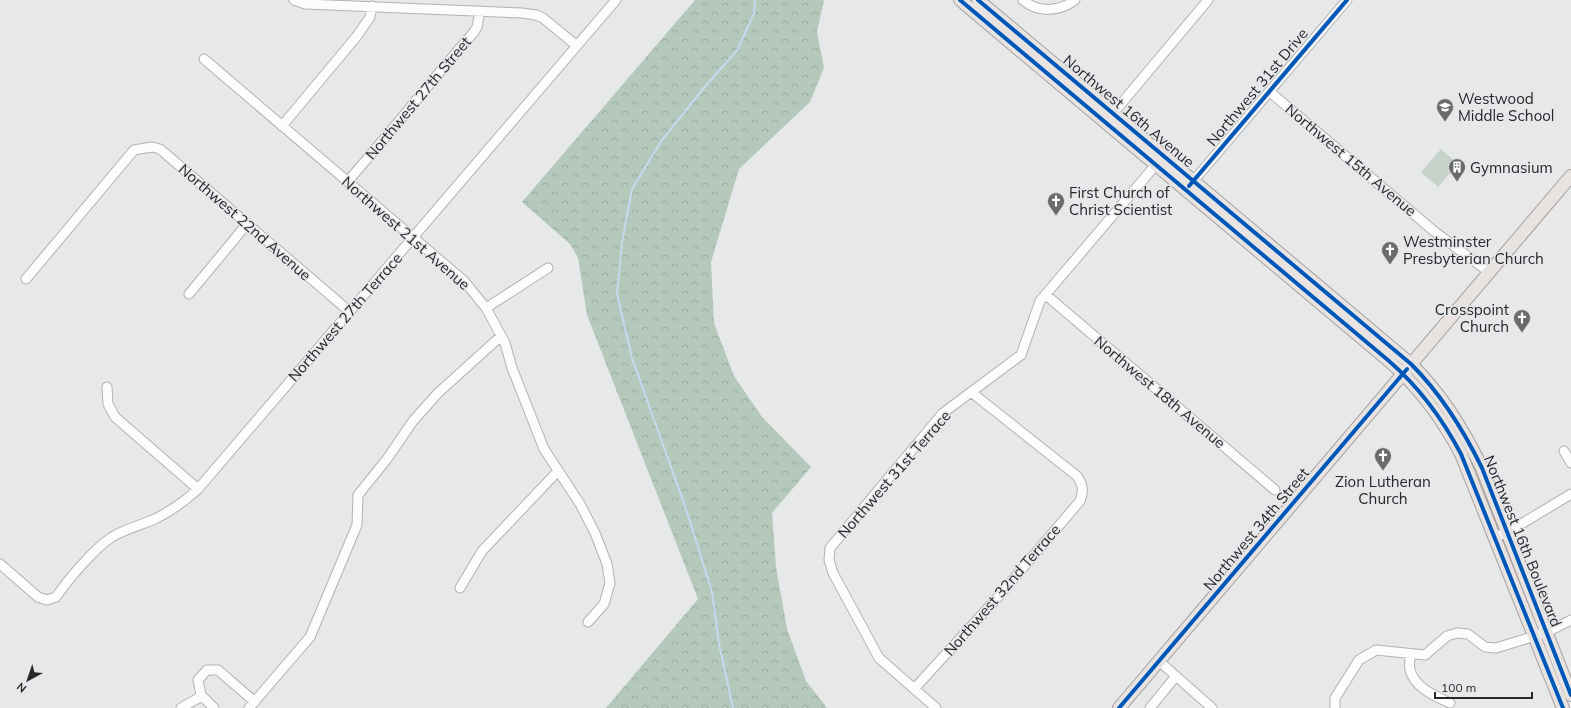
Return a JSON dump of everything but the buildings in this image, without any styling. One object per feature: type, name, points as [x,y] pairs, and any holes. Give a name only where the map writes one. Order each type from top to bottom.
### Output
[{"type":"main road","name":"Northwest 16th Avenue","points":[[960,0],[1110,118]]},
{"type":"main road","name":"Northwest 16th Avenue","points":[[978,0],[1110,118],[1407,369]]},
{"type":"main road","name":"Northwest 34th Street","points":[[1119,708],[1489,272],[1569,182]]},
{"type":"main road","name":"Northwest 16th Boulevard","points":[[1407,369],[1438,393],[1464,432],[1482,468],[1508,532],[1563,708]]},
{"type":"main road","name":"Northwest 16th Boulevard","points":[[1407,369],[1451,436],[1469,473],[1495,537],[1540,634],[1571,695]]},
{"type":"street","points":[[294,0],[305,4],[522,13],[536,15],[543,18],[577,46]]},
{"type":"street","name":"Northwest 27th Terrace","points":[[0,564],[38,597],[47,600],[56,597],[85,563],[112,537],[133,526],[155,519],[181,504],[198,489],[616,0]]},
{"type":"street","points":[[1023,0],[1030,6],[1049,10],[1071,2]]},
{"type":"street","points":[[1110,118],[1208,0]]},
{"type":"street","name":"Northwest 31st Drive","points":[[1189,185],[1347,0]]},
{"type":"street","points":[[282,126],[357,36],[370,17],[372,6]]},
{"type":"street","name":"Northwest 27th Street","points":[[348,181],[405,115],[440,70],[474,32],[477,27],[480,12]]},
{"type":"street","name":"Northwest 21st Avenue","points":[[204,59],[464,281],[486,308],[505,343],[512,368],[544,449],[583,510],[595,533],[607,564],[610,583],[604,604],[588,622]]},
{"type":"street","name":"Northwest 15th Avenue","points":[[1270,92],[1435,232],[1489,272]]},
{"type":"street","name":"Northwest 22nd Avenue","points":[[26,279],[134,150],[152,147],[160,149],[350,312]]},
{"type":"street","name":"Northwest 31st Terrace","points":[[914,689],[879,658],[833,573],[829,560],[830,548],[943,414],[1021,355],[1040,301],[1160,160]]},
{"type":"street","points":[[189,294],[247,224]]},
{"type":"street","points":[[486,308],[548,268]]},
{"type":"street","name":"Northwest 18th Avenue","points":[[1046,295],[1275,490]]},
{"type":"street","points":[[214,708],[202,696],[198,680],[207,670],[218,670],[252,705],[310,638],[357,525],[358,495],[387,459],[413,421],[438,393],[501,336]]},
{"type":"street","points":[[106,387],[108,404],[115,417],[198,489]]},
{"type":"street","name":"Northwest 32nd Terrace","points":[[914,689],[998,598],[1075,507],[1081,498],[1083,488],[1076,476],[971,392]]},
{"type":"street","points":[[1564,451],[1571,463]]},
{"type":"street","points":[[460,588],[482,551],[558,471]]},
{"type":"street","points":[[1495,537],[1508,532],[1571,494]]},
{"type":"street","points":[[1335,708],[1335,698],[1359,660],[1376,650],[1425,656],[1447,636],[1457,633],[1468,634],[1485,647],[1496,648],[1540,634],[1571,620]]},
{"type":"street","points":[[1410,655],[1410,670],[1416,680],[1426,691],[1450,703]]},
{"type":"street","points":[[1159,661],[1212,708]]},
{"type":"street","points":[[1150,708],[1176,676]]},
{"type":"street","points":[[914,689],[936,708]]},
{"type":"street","points":[[181,708],[202,696]]},
{"type":"green space","points":[[695,0],[824,0],[817,32],[824,68],[810,102],[739,169],[711,262],[714,323],[734,376],[762,417],[811,467],[772,513],[776,567],[787,629],[806,681],[827,708],[606,708],[698,599],[587,315],[578,258],[570,244],[522,202]]},
{"type":"shaded area","points":[[1441,149],[1458,164],[1438,187],[1421,172]]},
{"type":"waterway","points":[[733,708],[719,644],[712,592],[686,509],[632,358],[617,294],[622,242],[632,189],[662,140],[703,89],[738,49],[754,13],[755,0]]},
{"type":"cycle path","points":[[960,0],[1389,361],[1411,382],[1430,404],[1461,454],[1563,708]]},
{"type":"cycle path","points":[[978,0],[1411,364],[1422,376],[1451,413],[1482,468],[1571,695]]},
{"type":"cycle path","points":[[1189,186],[1347,0]]},
{"type":"cycle path","points":[[1119,708],[1407,369]]},
{"type":"place","name":"Westwood Middle School","points":[[1445,122]]},
{"type":"place","name":"Gymnasium","points":[[1457,182]]},
{"type":"place","name":"First Church of Christ Scientist","points":[[1056,216]]},
{"type":"place","name":"Westminster Presbyterian Church","points":[[1390,265]]},
{"type":"place","name":"Crosspoint Church","points":[[1522,333]]},
{"type":"place","name":"Zion Lutheran Church","points":[[1383,471]]}]
